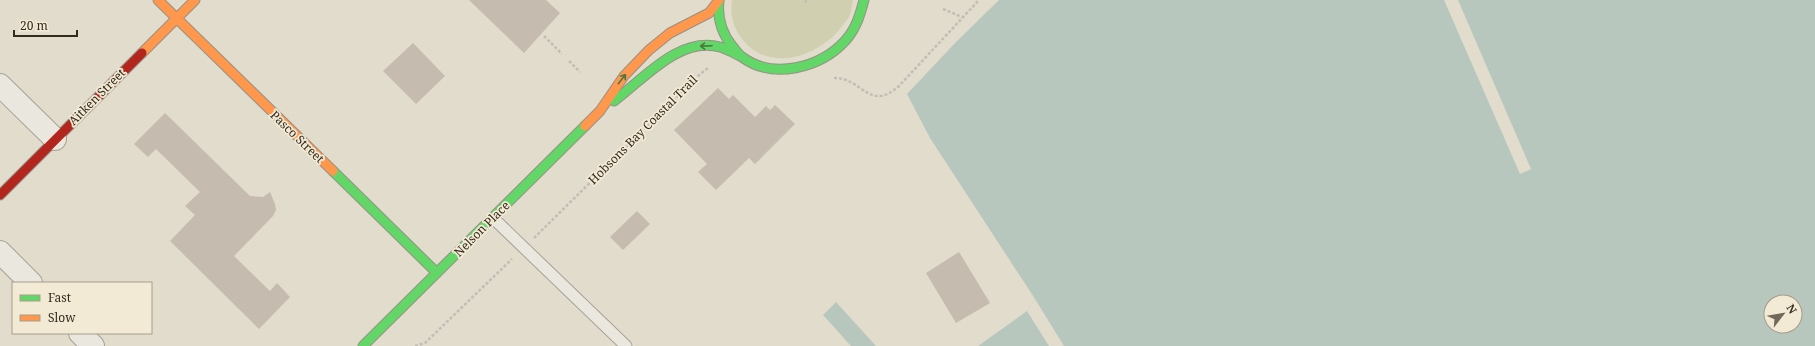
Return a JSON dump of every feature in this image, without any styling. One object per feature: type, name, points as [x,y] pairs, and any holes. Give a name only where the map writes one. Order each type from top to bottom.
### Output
[{"type":"street","name":"Pasco Street","points":[[158,0],[437,273]]},
{"type":"street","name":"Aitken Street","points":[[0,195],[195,0]]},
{"type":"street","points":[[719,0],[720,21],[724,35],[731,46],[742,57]]},
{"type":"street","name":"Nelson Place","points":[[600,111],[624,76],[649,50],[670,33],[709,13],[719,0]]},
{"type":"street","name":"Nelson Place","points":[[363,346],[600,111],[636,85],[667,59],[688,49],[706,45],[717,46],[757,65],[778,70],[796,69],[820,60],[835,51],[854,31],[862,16],[864,0]]},
{"type":"street","points":[[0,85],[55,139]]},
{"type":"street","points":[[0,252],[30,282]]},
{"type":"street","points":[[81,334],[93,346]]},
{"type":"lane","points":[[493,218],[523,249],[626,346]]},
{"type":"path","points":[[805,0],[807,4]]},
{"type":"path","points":[[831,79],[844,79],[866,93],[878,97],[885,96],[899,86],[979,0]]},
{"type":"path","points":[[943,10],[962,17]]},
{"type":"path","points":[[544,36],[562,54]]},
{"type":"path","points":[[569,61],[580,72]]},
{"type":"path","name":"Hobsons Bay Coastal Trail","points":[[415,346],[425,343],[523,249],[698,76],[706,69],[714,67]]},
{"type":"green space","points":[[732,0],[853,0],[850,15],[833,36],[822,45],[795,57],[781,58],[767,56],[754,50],[743,40],[733,21],[731,11]]},
{"type":"shaded area","points":[[999,0],[1815,0],[1815,346],[978,346],[1027,311],[1035,299],[930,138],[907,94],[956,42]]},
{"type":"shaded area","points":[[836,302],[876,346],[851,346],[823,315]]},
{"type":"pier","points":[[1444,0],[1458,0],[1531,169],[1520,174]]},
{"type":"pier","points":[[1035,299],[1064,346],[1049,346],[1027,311]]},
{"type":"building","points":[[469,0],[546,0],[560,13],[524,53]]},
{"type":"building","points":[[413,43],[445,76],[416,104],[383,71]]},
{"type":"building","points":[[718,88],[729,99],[733,95],[755,117],[766,106],[770,110],[775,105],[795,124],[755,164],[749,158],[716,190],[698,172],[707,164],[674,130]]},
{"type":"building","points":[[165,113],[250,196],[263,197],[270,192],[276,210],[273,216],[234,256],[270,291],[277,283],[290,297],[259,329],[170,241],[195,215],[185,206],[200,192],[156,149],[148,157],[134,144]]},
{"type":"building","points":[[637,211],[650,224],[623,250],[610,237]]},
{"type":"building","points":[[959,252],[990,303],[956,323],[926,273]]},
{"type":"traffic: fast","points":[[719,0],[719,18],[723,30],[728,41],[739,54],[754,64],[768,68],[782,69],[796,68],[810,64],[835,50],[845,41],[855,27],[864,0]]},
{"type":"traffic: fast","points":[[614,101],[650,71],[676,53],[705,45],[720,47],[740,56]]},
{"type":"traffic: fast","points":[[363,346],[585,126]]},
{"type":"traffic: fast","points":[[333,171],[437,273]]},
{"type":"traffic: slow","points":[[158,0],[333,171]]},
{"type":"traffic: slow","points":[[142,53],[195,0]]},
{"type":"traffic: slow","points":[[585,126],[600,111],[624,76],[649,50],[670,33],[709,13],[719,0]]},
{"type":"traffic: jam","points":[[0,195],[142,53]]}]
